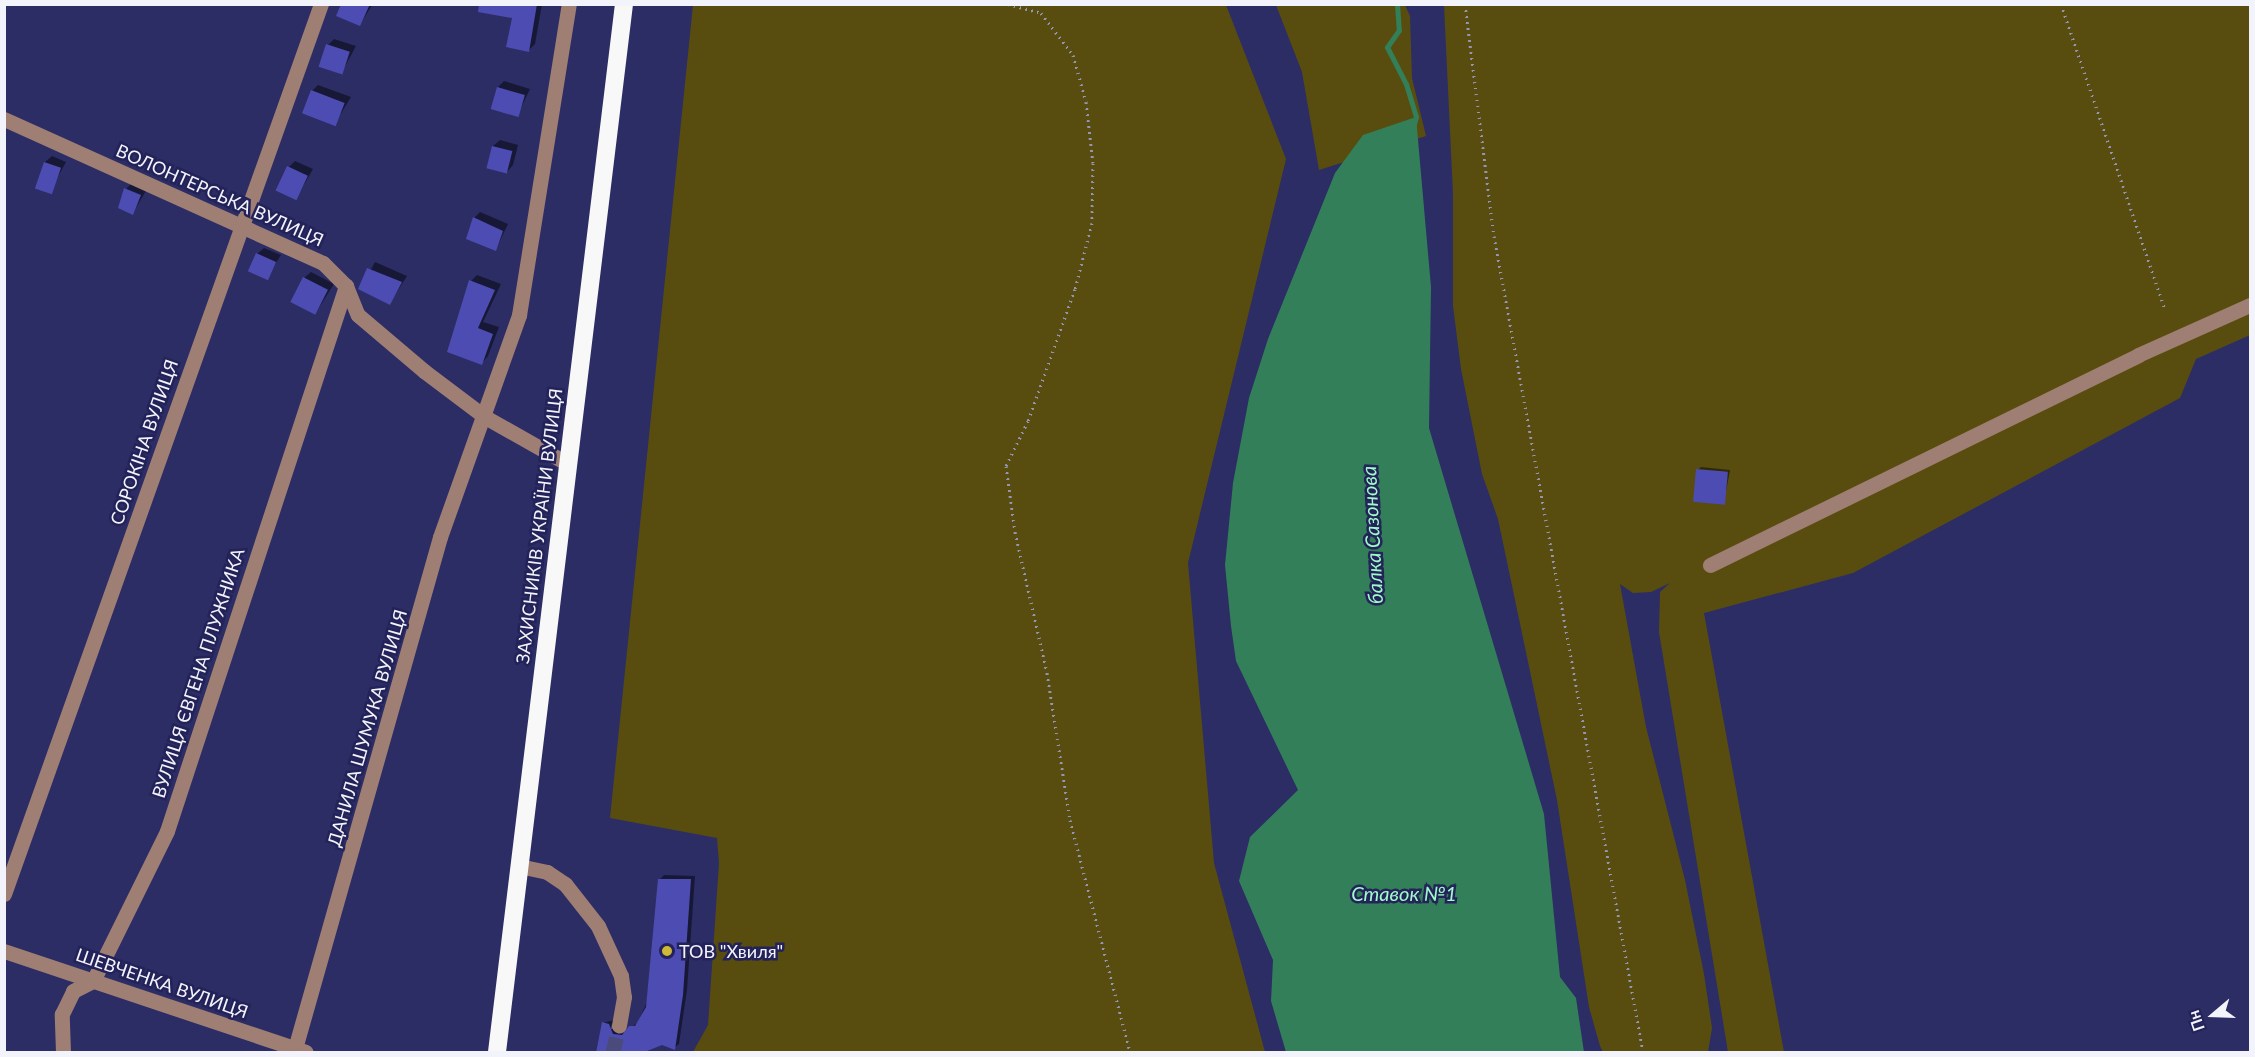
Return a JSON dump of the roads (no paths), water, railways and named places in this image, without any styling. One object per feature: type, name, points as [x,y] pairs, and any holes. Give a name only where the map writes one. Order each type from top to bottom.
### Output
[{"type":"highway","name":"ЗАХИСНИКІВ УКРАЇНИ ВУЛИЦЯ","points":[[496,1053],[624,4]]},
{"type":"street","name":"СОРОКІНА ВУЛИЦЯ","points":[[4,894],[321,4]]},
{"type":"street","name":"ДАНИЛА ШУМУКА ВУЛИЦЯ","points":[[299,1051],[440,537],[485,417],[519,315],[570,4]]},
{"type":"street","name":"ВОЛОНТЕРСЬКА ВУЛИЦЯ","points":[[4,119],[242,224],[323,263],[346,286],[358,315],[485,417],[568,464]]},
{"type":"street","name":"ВУЛИЦЯ ЄВГЕНА ПЛУЖНИКА","points":[[63,1053],[62,1014],[73,991],[93,981],[167,831],[346,286]]},
{"type":"street","points":[[1710,564],[2127,360],[2250,305]]},
{"type":"street","points":[[519,866],[547,872],[565,884],[598,926],[621,976],[624,997],[619,1026]]},
{"type":"street","name":"ШЕВЧЕНКА ВУЛИЦЯ","points":[[4,951],[299,1051]]},
{"type":"water","name":"Ставок №1","points":[[1416,117],[1431,287],[1429,428],[1544,814],[1560,977],[1576,998],[1584,1052],[1286,1052],[1271,1001],[1273,960],[1239,881],[1250,837],[1298,790],[1236,661],[1231,626],[1225,565],[1233,483],[1249,398],[1268,339],[1335,173],[1363,135]]},
{"type":"waterway","name":"балка Сазонова","points":[[1397,4],[1399,30],[1387,47],[1406,84],[1416,117],[1414,124]]},
{"type":"tunnel","points":[[613,1052],[619,1026]]},
{"type":"place","name":"ТОВ \"Хвиля\"","points":[[667,951]]}]
